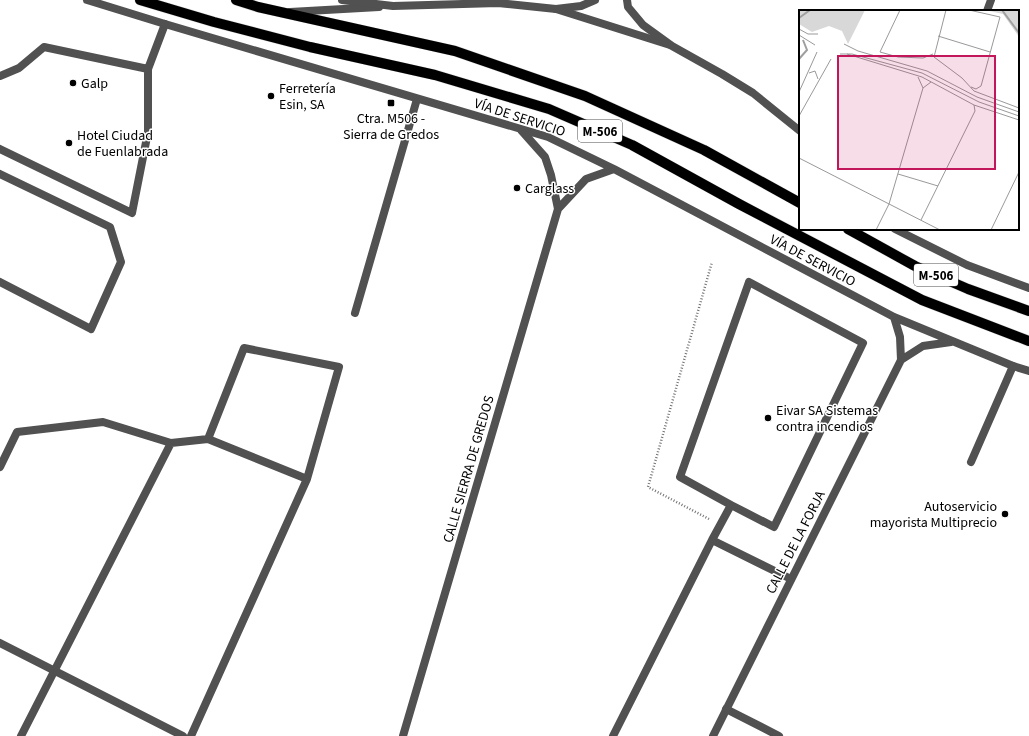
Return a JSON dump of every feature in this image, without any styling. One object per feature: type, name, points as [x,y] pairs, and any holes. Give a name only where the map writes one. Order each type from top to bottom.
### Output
[{"type":"main road","name":"M-506","points":[[140,0],[214,22],[303,45],[435,75],[549,110],[632,145],[739,204],[922,300],[1029,341]]},
{"type":"main road","name":"M-506","points":[[236,0],[258,7],[455,50],[585,96],[704,150],[799,202]]},
{"type":"main road","name":"M-506","points":[[850,230],[915,266],[968,289],[1029,311]]},
{"type":"street","name":"VÍA DE SERVICIO","points":[[87,0],[548,137],[614,169],[894,317],[1013,366],[1029,371]]},
{"type":"street","points":[[342,0],[393,6]]},
{"type":"street","points":[[556,10],[581,6],[595,0]]},
{"type":"street","points":[[627,0],[628,7],[643,25],[672,46],[753,93],[799,130]]},
{"type":"street","points":[[988,10],[991,0]]},
{"type":"street","points":[[286,13],[393,6],[498,3],[556,10],[672,46]]},
{"type":"street","points":[[0,149],[132,213],[148,132],[148,69],[165,24]]},
{"type":"street","points":[[0,76],[20,68],[44,47],[148,69]]},
{"type":"street","points":[[355,313],[417,99]]},
{"type":"street","name":"CALLE SIERRA DE GREDOS","points":[[403,736],[558,209],[552,175],[545,157],[521,130]]},
{"type":"street","name":"CALLE SIERRA DE GREDOS","points":[[558,209],[586,179],[614,169]]},
{"type":"street","points":[[0,174],[110,227],[121,262],[91,329],[0,282]]},
{"type":"street","points":[[897,230],[967,264],[1029,288]]},
{"type":"street","points":[[749,282],[863,343],[774,527],[731,505],[680,477],[749,282]]},
{"type":"street","name":"CALLE DE LA FORJA","points":[[713,736],[901,360],[900,337],[894,317]]},
{"type":"street","points":[[901,360],[923,346],[952,341]]},
{"type":"street","points":[[191,736],[307,480],[340,367],[244,348],[208,439]]},
{"type":"street","points":[[971,462],[1013,366]]},
{"type":"street","points":[[0,467],[17,432],[103,422],[171,443],[208,439],[307,480]]},
{"type":"street","points":[[21,736],[171,443]]},
{"type":"street","points":[[613,736],[731,505]]},
{"type":"street","points":[[712,540],[792,579]]},
{"type":"street","points":[[0,643],[183,736]]},
{"type":"street","points":[[726,709],[779,736]]},
{"type":"path","points":[[712,262],[648,486],[720,525]]},
{"type":"place","name":"Galp","points":[[73,83]]},
{"type":"place","name":"Ferretería Esin, SA","points":[[271,96]]},
{"type":"place","name":"Ctra. M506 - Sierra de Gredos","points":[[391,103]]},
{"type":"place","name":"Hotel Ciudad de Fuenlabrada","points":[[69,143]]},
{"type":"place","name":"Carglass","points":[[517,188]]},
{"type":"place","name":"Eivar SA Sistemas contra incendios","points":[[768,418]]},
{"type":"place","name":"Autoservicio mayorista Multiprecio","points":[[1005,514]]}]
